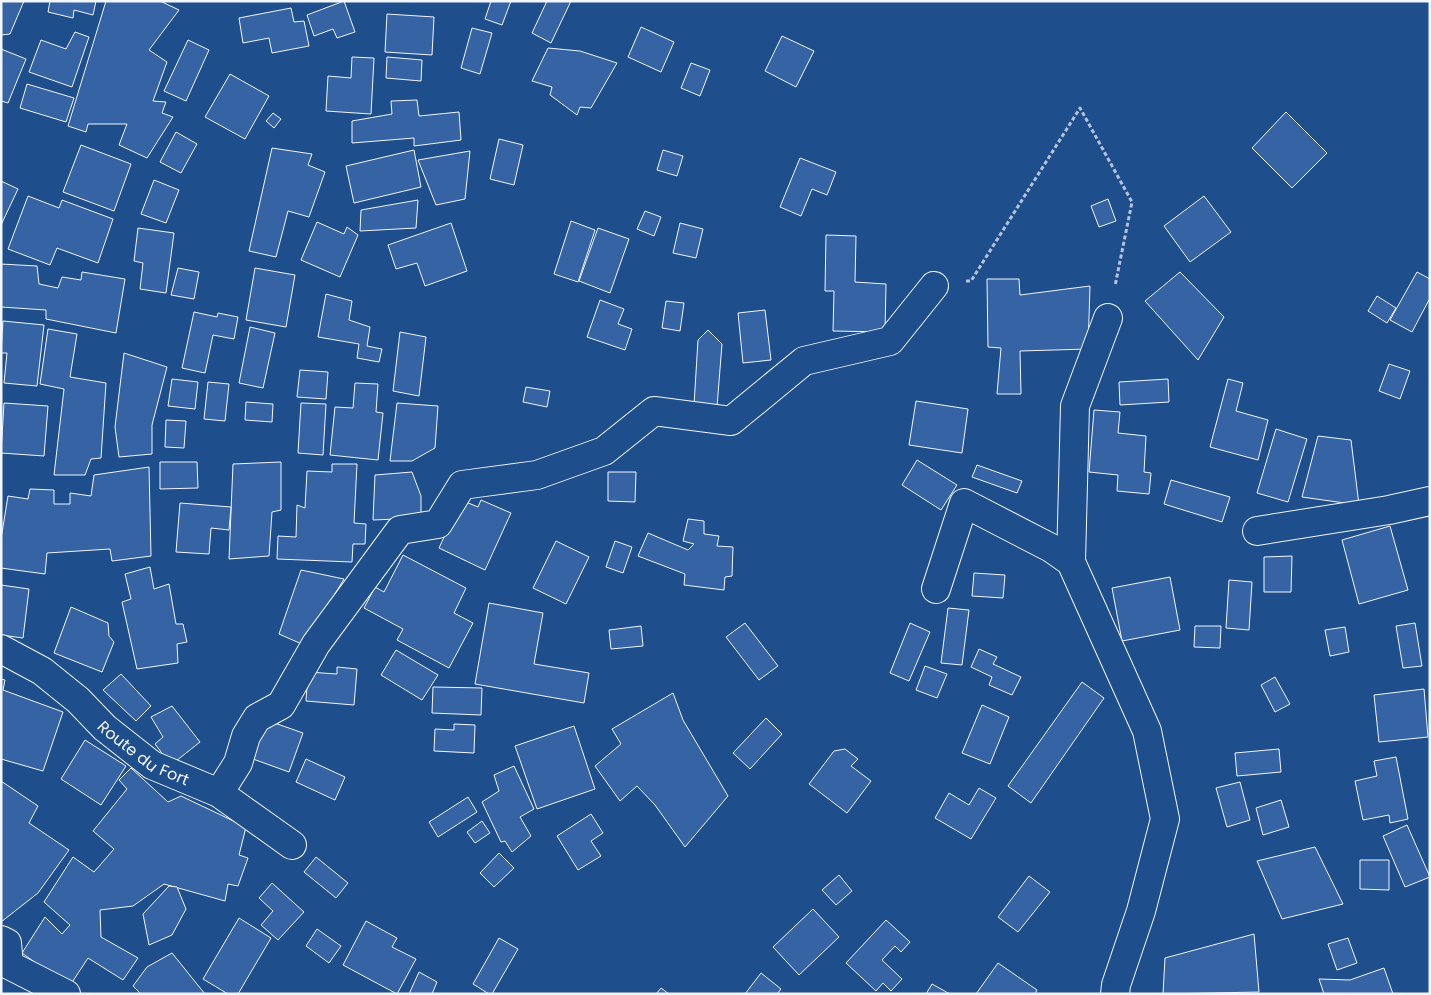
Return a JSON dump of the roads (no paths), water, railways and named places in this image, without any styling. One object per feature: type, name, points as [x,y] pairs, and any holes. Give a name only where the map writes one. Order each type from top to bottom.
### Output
[{"type":"street","points":[[220,793],[238,763],[246,736],[257,718],[281,705],[316,644],[400,530],[438,524],[462,485],[537,475],[604,451],[654,410],[731,421],[804,361],[890,341],[934,286]]},
{"type":"street","points":[[1108,318],[1075,406],[1071,562],[1147,731],[1165,819],[1141,911],[1116,985],[1115,994]]},
{"type":"street","points":[[1257,531],[1389,510],[1430,501]]},
{"type":"street","points":[[936,589],[964,503],[1051,548],[1071,562]]},
{"type":"street","name":"Route du Fort","points":[[1,649],[42,671],[78,700],[105,728],[152,765],[220,793],[292,845]]},
{"type":"street","points":[[1,940],[7,943],[10,965],[66,994]]}]
